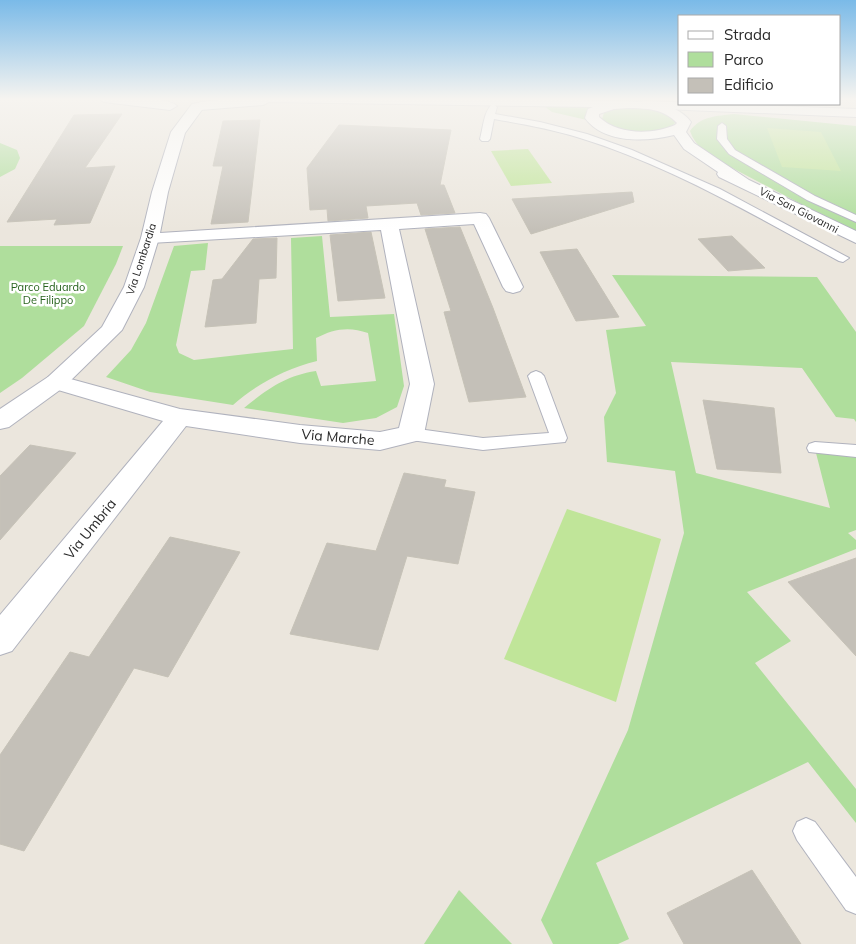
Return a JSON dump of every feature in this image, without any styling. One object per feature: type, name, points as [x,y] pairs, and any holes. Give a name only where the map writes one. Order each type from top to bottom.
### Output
[{"type":"street","name":"Via Lombardia","points":[[0,421],[56,382],[111,330],[134,287],[150,238],[160,192],[175,142]]},
{"type":"street","points":[[644,142],[660,148]]},
{"type":"street","name":"Via San Giovanni","points":[[686,142],[689,146],[742,181]]},
{"type":"street","name":"Via San Giovanni","points":[[676,154],[742,181],[856,238]]},
{"type":"street","points":[[150,238],[480,218],[513,287]]},
{"type":"street","points":[[389,224],[422,384],[411,434]]},
{"type":"street","name":"Via Marche","points":[[56,382],[180,417],[300,434],[380,441],[411,434]]},
{"type":"street","name":"Via Umbria","points":[[0,640],[180,417]]},
{"type":"lane","points":[[600,142],[624,150],[714,191],[843,258]]},
{"type":"lane","points":[[724,142],[732,152],[812,198],[856,220]]},
{"type":"lane","points":[[411,434],[483,444],[559,438],[536,376]]},
{"type":"lane","points":[[816,448],[856,451]]},
{"type":"lane","points":[[806,831],[856,900]]},
{"type":"green space","points":[[696,142],[856,142],[856,233],[719,161]]},
{"type":"green space","points":[[772,142],[826,142],[841,171],[782,167]]},
{"type":"green space","points":[[0,143],[17,150],[20,158],[15,169],[0,177]]},
{"type":"green space","points":[[528,149],[552,183],[511,186],[491,151]]},
{"type":"green space","points":[[322,236],[330,317],[394,314],[404,386],[397,407],[376,418],[343,423],[244,408],[261,394],[278,384],[305,373],[316,371],[321,386],[376,381],[368,333],[348,329],[329,332],[316,338],[317,361],[294,368],[272,378],[252,390],[233,405],[150,392],[106,377],[131,350],[146,323],[174,246],[208,243],[205,270],[191,271],[176,345],[179,353],[194,360],[293,349],[291,238]]},
{"type":"green space","name":"Parco Eduardo De Filippo","points":[[0,246],[123,246],[116,264],[84,326],[22,378],[0,393]]},
{"type":"green space","points":[[612,275],[817,277],[856,332],[856,422],[854,419],[836,417],[802,368],[671,362],[696,473],[830,508],[816,453],[856,456],[856,530],[848,533],[856,540],[856,549],[747,592],[791,641],[755,663],[856,789],[856,823],[808,762],[596,863],[629,939],[618,944],[553,944],[541,920],[628,730],[684,533],[675,471],[607,462],[604,417],[616,393],[606,330],[646,326]]},
{"type":"green space","points":[[567,509],[661,539],[616,702],[504,659]]},
{"type":"green space","points":[[459,890],[512,944],[424,944]]},
{"type":"building","points":[[57,142],[103,142],[85,168],[115,166],[90,223],[54,225],[57,219],[7,222]]},
{"type":"building","points":[[218,142],[257,142],[248,222],[211,224],[223,166],[213,166]]},
{"type":"building","points":[[326,142],[449,142],[440,185],[444,185],[455,213],[421,215],[417,203],[366,206],[368,218],[328,221],[327,209],[310,210],[307,168]]},
{"type":"building","points":[[632,192],[634,202],[531,234],[512,199]]},
{"type":"building","points":[[460,227],[526,397],[469,402],[444,312],[451,311],[425,229]]},
{"type":"building","points":[[371,232],[385,298],[338,301],[330,235]]},
{"type":"building","points":[[732,236],[765,268],[728,271],[698,239]]},
{"type":"building","points":[[277,238],[276,278],[259,279],[256,323],[205,327],[213,280],[222,279],[253,239]]},
{"type":"building","points":[[577,249],[619,317],[576,321],[540,252]]},
{"type":"building","points":[[703,400],[774,408],[781,473],[717,469]]},
{"type":"building","points":[[30,445],[76,453],[0,540],[0,476]]},
{"type":"building","points":[[404,473],[446,480],[444,487],[475,492],[458,564],[407,556],[378,650],[290,634],[327,543],[376,551]]},
{"type":"building","points":[[170,537],[240,552],[168,677],[134,668],[24,851],[0,844],[0,755],[70,652],[89,657]]},
{"type":"building","points":[[856,558],[856,656],[788,582]]},
{"type":"building","points":[[752,870],[801,944],[684,944],[667,913]]}]
